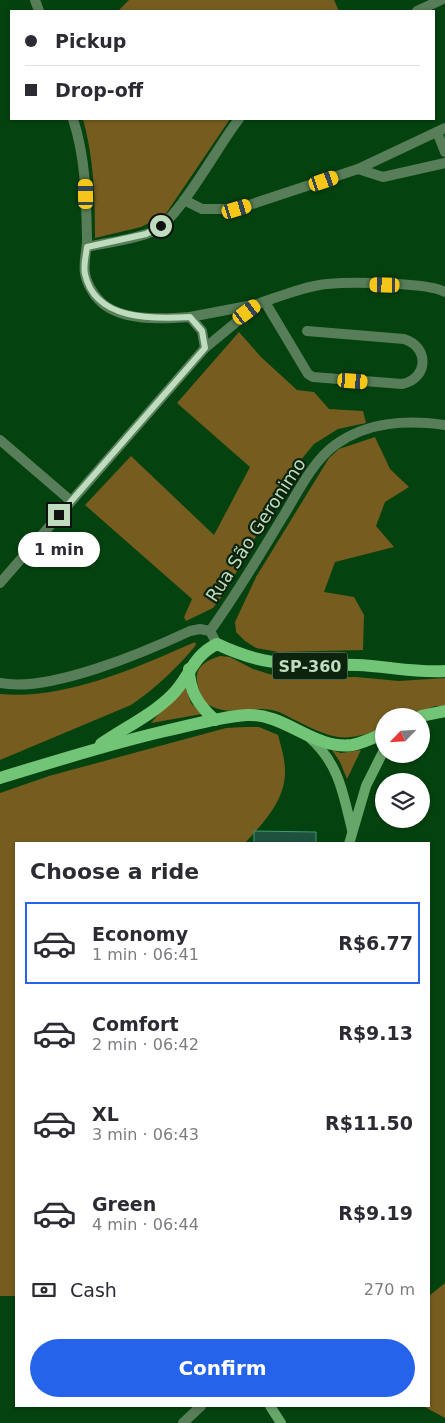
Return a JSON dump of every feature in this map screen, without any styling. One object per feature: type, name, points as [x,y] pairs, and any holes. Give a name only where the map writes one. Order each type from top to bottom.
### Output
[{"type":"main road","points":[[95,748],[172,694],[189,669],[206,649],[218,644]]},
{"type":"main road","name":"SP-360","points":[[218,644],[250,658],[287,665],[357,665],[426,672],[445,671]]},
{"type":"main road","points":[[189,669],[189,681],[194,695],[201,708],[215,720]]},
{"type":"main road","points":[[430,714],[445,711]]},
{"type":"main road","points":[[0,778],[95,748],[215,720],[264,716],[337,745],[366,741],[375,737]]},
{"type":"street","points":[[419,10],[440,0]]},
{"type":"street","points":[[73,120],[86,176],[87,247],[85,273],[99,301],[115,310],[132,316],[154,319],[190,317],[261,303],[327,284],[423,285],[445,292]]},
{"type":"street","points":[[87,247],[155,230],[184,200],[238,120]]},
{"type":"street","points":[[184,200],[202,209],[237,209],[358,169],[441,130],[445,152]]},
{"type":"street","points":[[358,169],[383,177],[445,163]]},
{"type":"street","points":[[261,303],[308,374],[313,377],[402,384],[416,379],[423,366],[423,359],[417,346],[404,339],[307,331]]},
{"type":"street","points":[[0,584],[205,348],[261,303]]},
{"type":"street","points":[[190,317],[202,331],[205,348]]},
{"type":"street","name":"Rua São Geronimo","points":[[210,631],[230,604],[300,488],[333,446],[349,436],[385,423],[409,421],[445,425]]},
{"type":"street","points":[[0,440],[71,501]]},
{"type":"street","points":[[0,683],[28,684],[74,675],[146,652],[190,631],[200,629],[210,631],[218,644]]},
{"type":"street","points":[[303,732],[324,751],[332,763],[340,783],[352,830]]},
{"type":"street","points":[[349,842],[366,786],[378,763]]},
{"type":"street","points":[[271,1407],[281,1423]]},
{"type":"street","points":[[183,1423],[200,1408]]},
{"type":"shaded area","points":[[129,0],[334,0],[339,10],[119,10]]},
{"type":"shaded area","points":[[83,120],[229,120],[165,215],[141,227],[95,238],[93,178]]},
{"type":"shaded area","points":[[239,332],[261,357],[297,390],[314,392],[329,409],[363,411],[366,423],[338,429],[314,444],[291,472],[226,591],[213,608],[186,621],[184,617],[192,599],[85,505],[131,456],[214,535],[250,467],[177,403]]},
{"type":"shaded area","points":[[375,437],[390,469],[409,487],[385,502],[376,526],[394,547],[335,562],[324,592],[354,597],[364,615],[363,650],[279,652],[256,648],[236,632],[235,622],[256,577],[329,458],[339,449]]},
{"type":"shaded area","points":[[195,642],[196,645],[174,670],[158,685],[131,705],[0,760],[0,694],[25,695],[75,687],[149,662]]},
{"type":"shaded area","points":[[220,656],[230,657],[253,669],[294,678],[356,677],[399,681],[445,678],[445,706],[430,708],[375,708],[375,730],[359,736],[339,737],[320,732],[276,711],[257,709],[232,711],[215,708],[205,703],[198,687],[197,674],[199,668]]},
{"type":"shaded area","points":[[184,683],[191,703],[202,714],[151,723]]},
{"type":"shaded area","points":[[259,727],[278,735],[284,757],[285,770],[282,791],[266,819],[246,842],[15,842],[15,1296],[0,1296],[0,793],[49,776],[226,728]]},
{"type":"shaded area","points":[[332,750],[341,753],[361,750],[347,779],[340,762]]},
{"type":"shaded area","points":[[445,1283],[445,1418],[425,1407],[430,1407],[430,1295]]},
{"type":"building","points":[[254,831],[316,832],[316,842],[254,842]]},
{"type":"route","points":[[59,515],[205,348],[202,331],[198,324],[190,317],[154,319],[132,316],[115,310],[99,301],[91,289],[85,273],[87,247],[146,234],[161,226]]}]
